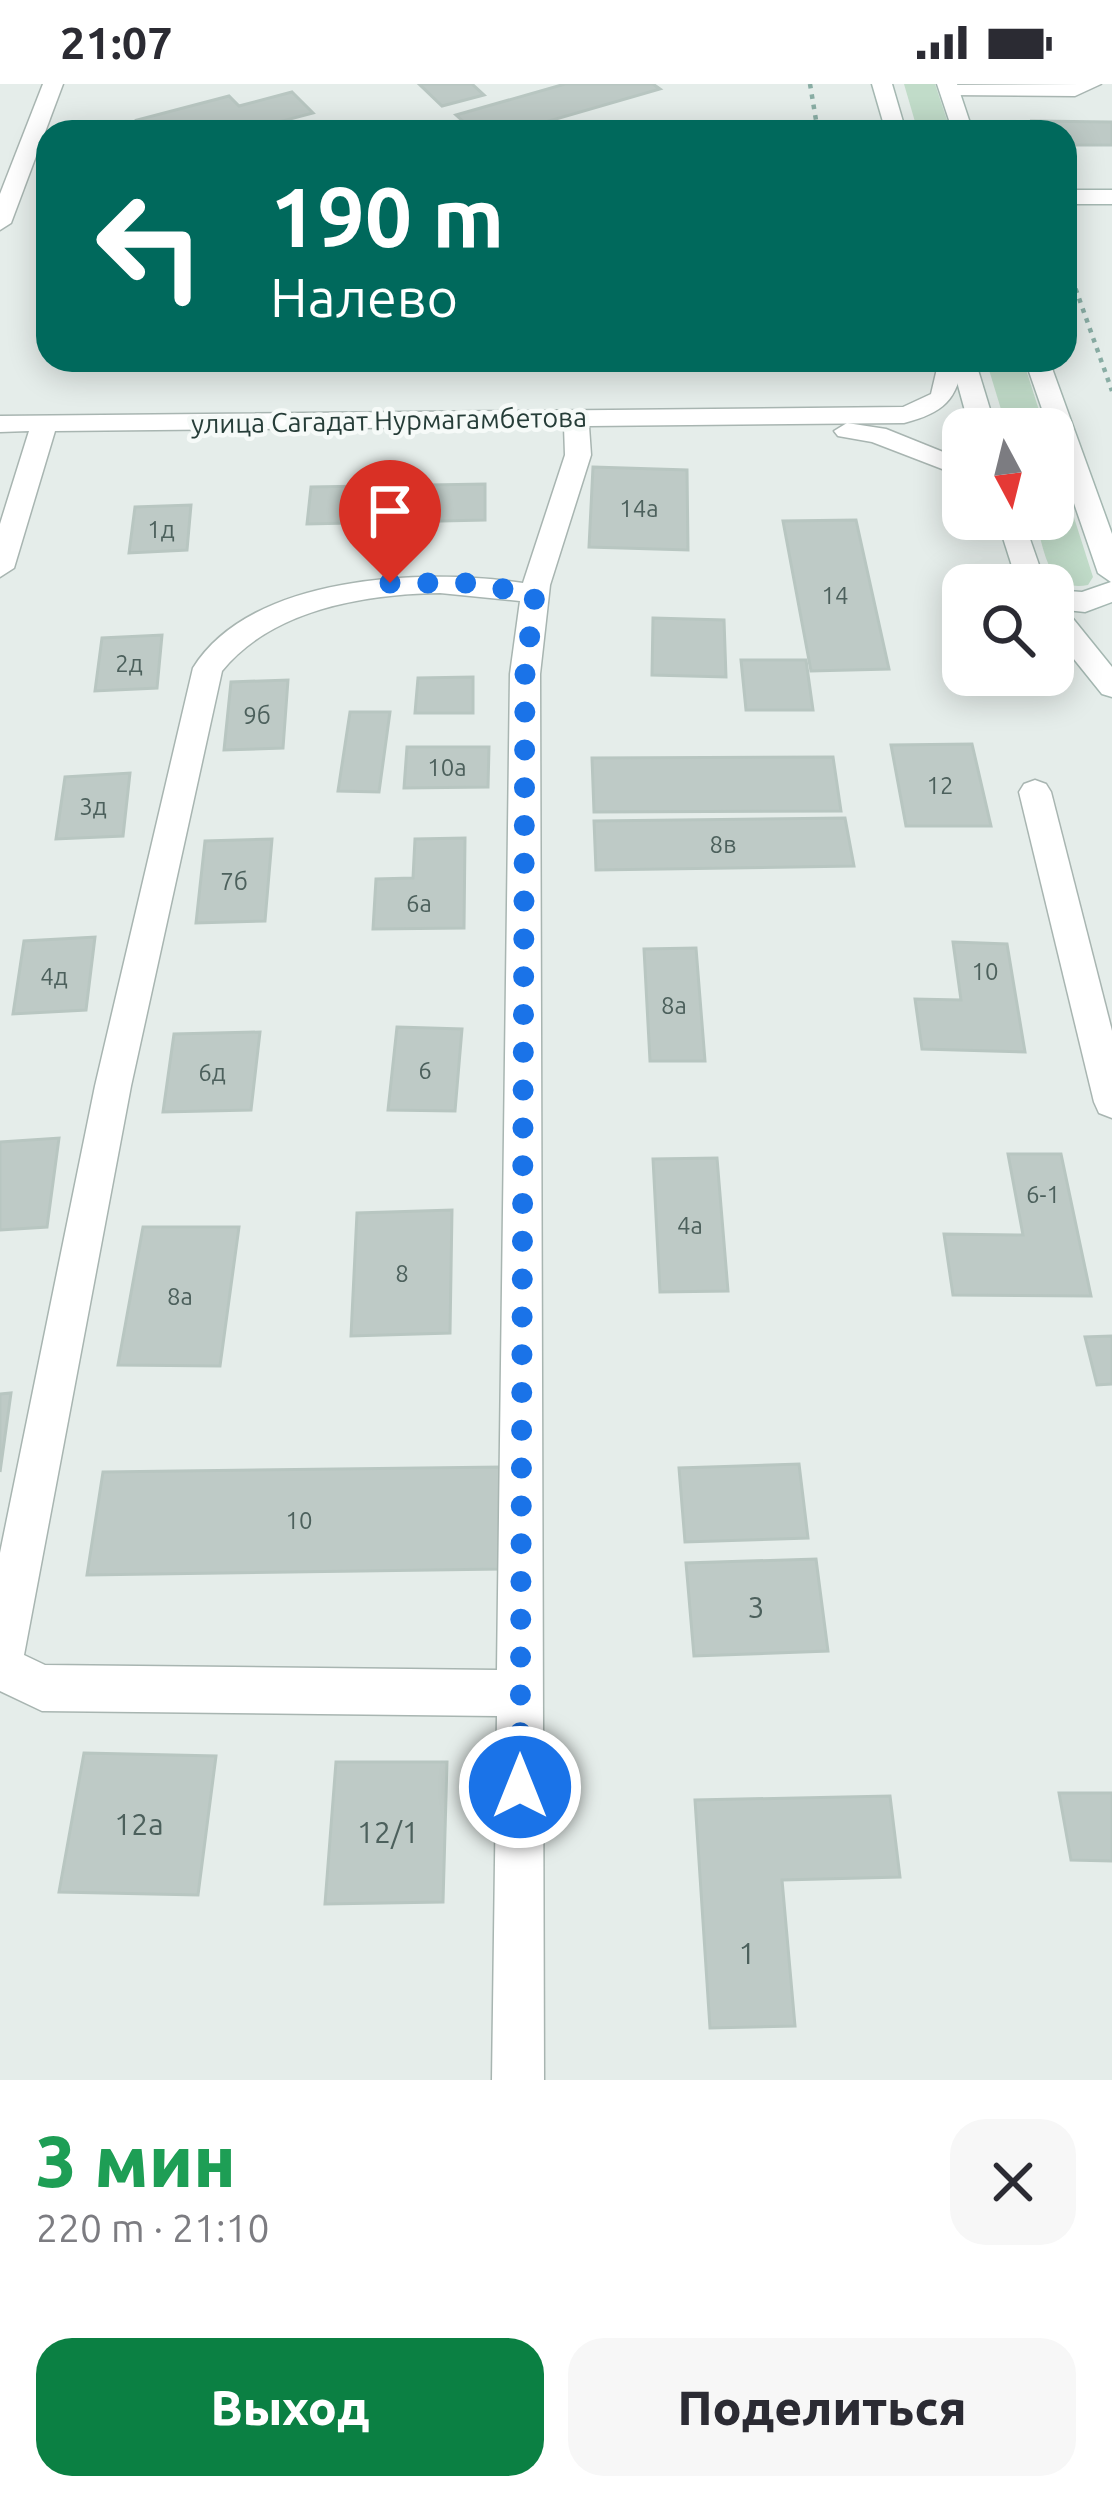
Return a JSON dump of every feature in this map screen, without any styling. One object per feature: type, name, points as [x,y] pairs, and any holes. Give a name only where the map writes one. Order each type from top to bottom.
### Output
[{"type":"street","points":[[39,120],[53,84]]},
{"type":"street","points":[[882,84],[892,120]]},
{"type":"street","points":[[948,87],[959,120]]},
{"type":"street","points":[[0,223],[36,129]]},
{"type":"street","points":[[1077,197],[1112,197]]},
{"type":"street","points":[[0,446],[40,435],[576,430],[668,444],[697,419],[904,415],[927,408],[947,390],[949,372]]},
{"type":"street","points":[[966,372],[977,408]]},
{"type":"street","points":[[1040,372],[1112,573]]},
{"type":"street","points":[[778,419],[877,435],[942,461]]},
{"type":"street","points":[[0,424],[40,435]]},
{"type":"street","points":[[518,2080],[525,674],[535,594],[559,502],[578,455],[576,430]]},
{"type":"street","points":[[0,568],[40,435]]},
{"type":"street","points":[[521,1693],[42,1688],[0,1665],[112,1086],[208,668],[235,634],[328,595],[390,583],[467,583],[535,594]]},
{"type":"street","points":[[1074,601],[1085,602],[1112,591]]},
{"type":"street","points":[[1074,639],[1112,687]]},
{"type":"street","points":[[1035,792],[1112,1102]]},
{"type":"lane","points":[[948,87],[1075,91],[1094,84]]},
{"type":"path","points":[[810,84],[816,120]]},
{"type":"path","points":[[1077,293],[1112,392]]},
{"type":"green space","points":[[904,84],[935,84],[947,120],[914,120]]},
{"type":"green space","points":[[990,372],[1027,372],[1038,408],[1001,408]]},
{"type":"green space","points":[[1074,518],[1093,577],[1088,585],[1074,586],[1074,564],[1049,564],[1041,540],[1074,540]]},
{"type":"building","points":[[419,84],[472,84],[484,95],[442,106]]},
{"type":"building","points":[[565,84],[653,84],[660,89],[553,120],[462,120],[456,115]]},
{"type":"building","points":[[292,92],[313,113],[286,120],[137,120],[229,96],[239,106]]},
{"type":"building","points":[[1077,122],[1112,122],[1112,145],[1077,145]]},
{"type":"building","points":[[593,467],[687,470],[688,550],[589,547]]},
{"type":"building","points":[[485,484],[485,520],[307,524],[311,487]]},
{"type":"building","points":[[191,505],[187,550],[129,553],[135,507]]},
{"type":"building","points":[[856,520],[889,669],[811,671],[783,521]]},
{"type":"building","points":[[653,618],[724,620],[726,677],[652,675]]},
{"type":"building","points":[[162,635],[157,688],[95,691],[102,638]]},
{"type":"building","points":[[741,660],[806,660],[813,710],[746,710]]},
{"type":"building","points":[[473,677],[473,713],[415,713],[418,678]]},
{"type":"building","points":[[288,680],[283,748],[224,750],[231,682]]},
{"type":"building","points":[[350,712],[390,712],[379,792],[338,791]]},
{"type":"building","points":[[972,744],[991,826],[906,826],[891,745]]},
{"type":"building","points":[[407,747],[489,747],[488,787],[404,788]]},
{"type":"building","points":[[833,757],[841,811],[594,812],[592,758]]},
{"type":"building","points":[[130,773],[123,836],[56,839],[65,777]]},
{"type":"building","points":[[845,818],[854,866],[596,870],[594,821]]},
{"type":"building","points":[[465,838],[464,928],[373,929],[376,879],[413,878],[415,839]]},
{"type":"building","points":[[272,839],[265,921],[196,923],[205,841]]},
{"type":"building","points":[[95,937],[86,1010],[13,1014],[24,941]]},
{"type":"building","points":[[953,942],[1007,944],[1025,1052],[922,1049],[915,999],[961,1000]]},
{"type":"building","points":[[696,948],[705,1061],[650,1061],[644,949]]},
{"type":"building","points":[[397,1027],[462,1029],[455,1111],[388,1110]]},
{"type":"building","points":[[260,1032],[251,1110],[163,1112],[174,1034]]},
{"type":"building","points":[[59,1138],[47,1227],[0,1230],[0,1142]]},
{"type":"building","points":[[1008,1154],[1061,1154],[1091,1296],[953,1295],[944,1234],[1023,1235]]},
{"type":"building","points":[[717,1158],[728,1291],[660,1292],[653,1159]]},
{"type":"building","points":[[452,1210],[450,1333],[351,1336],[357,1213]]},
{"type":"building","points":[[143,1227],[239,1227],[220,1366],[118,1365]]},
{"type":"building","points":[[1112,1336],[1112,1384],[1097,1385],[1085,1337]]},
{"type":"building","points":[[11,1393],[0,1472],[0,1394]]},
{"type":"building","points":[[799,1464],[808,1538],[685,1542],[679,1468]]},
{"type":"building","points":[[502,1467],[501,1569],[87,1575],[103,1472]]},
{"type":"building","points":[[816,1559],[828,1651],[694,1656],[686,1563]]},
{"type":"building","points":[[84,1753],[216,1756],[198,1895],[59,1892]]},
{"type":"building","points":[[336,1762],[447,1762],[443,1902],[325,1904]]},
{"type":"building","points":[[1059,1793],[1112,1793],[1112,1861],[1071,1860]]},
{"type":"building","points":[[890,1796],[900,1877],[782,1880],[795,2026],[710,2028],[695,1800]]},
{"type":"route","points":[[390,583],[467,583],[535,594],[525,674],[520,1787]]}]
